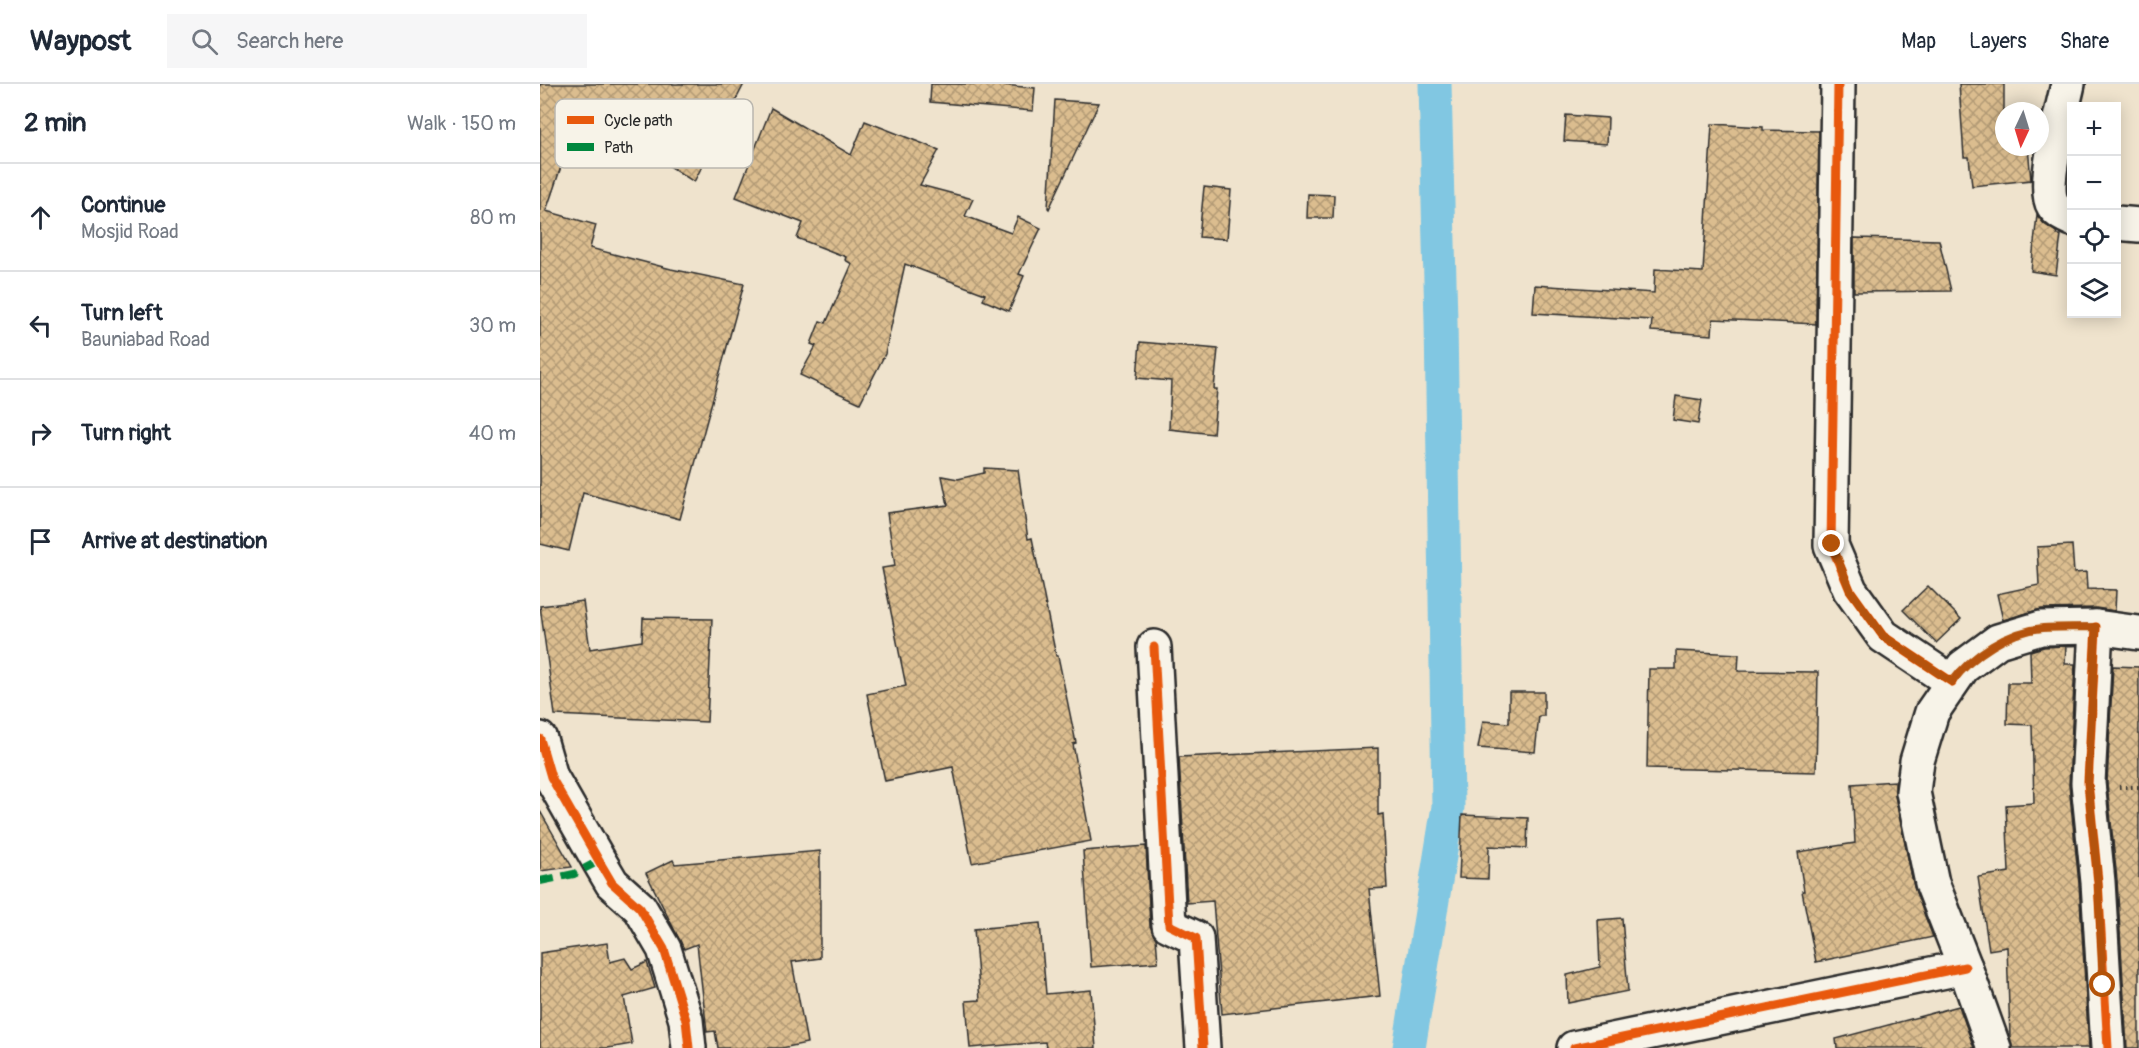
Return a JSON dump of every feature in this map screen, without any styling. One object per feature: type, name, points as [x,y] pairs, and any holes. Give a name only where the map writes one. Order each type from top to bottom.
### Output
[{"type":"street","points":[[1838,84],[1832,544],[1850,590],[1883,636],[1952,682]]},
{"type":"street","points":[[2067,216],[2059,212],[2052,203],[2049,178],[2068,84]]},
{"type":"street","points":[[2121,223],[2139,225]]},
{"type":"street","points":[[2096,627],[2088,783],[2098,882],[2108,1048]]},
{"type":"street","points":[[1994,1048],[1932,883],[1913,792],[1917,761],[1932,712],[1963,667],[1998,641],[2041,628],[2096,627],[2139,633]]},
{"type":"street","points":[[1154,647],[1169,925],[1196,938],[1203,1048]]},
{"type":"street","points":[[540,739],[551,777],[612,883],[640,908],[664,949],[686,1020],[689,1048]]},
{"type":"street","points":[[1574,1048],[1965,967]]},
{"type":"building","points":[[540,84],[744,84],[736,99],[555,99],[555,168],[561,168],[546,211],[596,225],[590,248],[671,269],[744,284],[680,519],[583,493],[569,551],[540,544]]},
{"type":"building","points":[[931,84],[991,84],[1035,88],[1033,111],[930,102]]},
{"type":"building","points":[[1959,84],[2004,84],[2004,102],[1995,102],[1995,156],[2029,156],[2031,180],[1972,186],[1969,157],[1964,157]]},
{"type":"building","points":[[1055,100],[1099,103],[1049,209],[1048,208]]},
{"type":"building","points":[[771,108],[851,155],[865,121],[939,150],[920,185],[973,199],[965,216],[1011,233],[1018,217],[1041,228],[1019,274],[1024,276],[1009,311],[983,300],[985,294],[905,264],[885,354],[860,403],[800,375],[816,346],[811,344],[820,321],[826,323],[852,264],[845,260],[846,257],[797,238],[803,223],[736,197],[747,168],[753,168],[753,154]]},
{"type":"building","points":[[1566,115],[1608,118],[1607,144],[1564,141]]},
{"type":"building","points":[[1712,124],[1763,127],[1763,130],[1819,131],[1816,324],[1713,319],[1712,335],[1651,331],[1652,320],[1533,313],[1535,285],[1654,293],[1655,269],[1703,272]]},
{"type":"building","points":[[673,168],[701,168],[694,182]]},
{"type":"building","points":[[1204,187],[1231,190],[1227,239],[1199,237]]},
{"type":"building","points":[[1308,194],[1334,195],[1333,218],[1307,218]]},
{"type":"building","points":[[2037,215],[2057,235],[2061,235],[2056,275],[2031,271]]},
{"type":"building","points":[[1854,238],[1939,240],[1951,291],[1854,292]]},
{"type":"building","points":[[1140,342],[1218,349],[1213,434],[1169,429],[1171,381],[1137,378]]},
{"type":"building","points":[[1676,396],[1702,400],[1698,424],[1673,420]]},
{"type":"building","points":[[984,468],[1018,470],[1028,539],[1032,538],[1076,743],[1073,744],[1091,841],[972,863],[953,767],[885,781],[867,694],[906,686],[882,568],[895,566],[887,513],[948,505],[942,476],[958,479],[984,473]]},
{"type":"building","points":[[2072,545],[2074,573],[2086,572],[2087,589],[2116,590],[2115,611],[2096,608],[2041,609],[2003,620],[1997,594],[2039,585],[2037,547]]},
{"type":"building","points":[[1928,586],[1961,619],[1936,643],[1903,610]]},
{"type":"building","points":[[583,601],[590,649],[642,641],[643,618],[712,619],[707,722],[555,715],[540,606]]},
{"type":"building","points":[[2066,646],[2065,664],[2075,664],[2069,785],[2079,884],[2089,1048],[2012,1048],[2007,947],[1989,950],[1978,877],[2009,872],[2006,805],[2034,803],[2032,725],[2007,724],[2008,683],[2031,683],[2030,651],[2044,647]]},
{"type":"building","points":[[1676,651],[1739,654],[1738,671],[1818,672],[1816,772],[1647,768],[1649,669],[1676,669]]},
{"type":"building","points":[[2113,666],[2139,667],[2139,1048],[2127,1048],[2117,880],[2107,783]]},
{"type":"building","points":[[1509,692],[1544,692],[1544,716],[1539,716],[1535,752],[1478,748],[1483,721],[1509,723]]},
{"type":"building","points":[[1378,748],[1378,815],[1383,814],[1387,888],[1369,889],[1380,996],[1222,1014],[1213,901],[1187,903],[1179,757]]},
{"type":"building","points":[[1895,781],[1895,796],[1914,887],[1933,937],[1816,962],[1802,891],[1804,891],[1798,852],[1855,843],[1852,784]]},
{"type":"building","points":[[540,811],[572,867],[540,871]]},
{"type":"building","points":[[1462,815],[1528,818],[1527,848],[1489,846],[1488,879],[1459,878]]},
{"type":"building","points":[[1146,846],[1150,926],[1156,938],[1158,962],[1091,967],[1083,851]]},
{"type":"building","points":[[820,851],[820,958],[792,962],[807,1043],[782,1048],[718,1048],[715,1031],[707,1032],[697,944],[684,949],[646,873],[673,860],[675,864]]},
{"type":"building","points":[[1622,918],[1628,991],[1568,1003],[1567,975],[1600,967],[1598,920]]},
{"type":"building","points":[[1040,923],[1046,994],[1091,990],[1096,1048],[1046,1048],[1045,1042],[970,1048],[966,1001],[980,1000],[974,929]]},
{"type":"building","points":[[607,943],[610,962],[625,958],[632,969],[647,962],[655,988],[624,997],[632,1044],[608,1048],[540,1048],[540,953]]},
{"type":"building","points":[[1959,1006],[1974,1048],[1837,1048],[1836,1039]]},
{"type":"waterway","points":[[1409,1048],[1448,807],[1435,84]]},
{"type":"marked path","points":[[540,881],[574,874],[599,861]]},
{"type":"cycle path","points":[[1838,84],[1831,545],[1850,590],[1883,636],[1952,682]]},
{"type":"cycle path","points":[[2096,627],[2088,783],[2098,882],[2108,1048]]},
{"type":"cycle path","points":[[1154,647],[1169,925],[1196,938],[1203,1048]]},
{"type":"cycle path","points":[[540,739],[551,777],[599,861],[612,883],[640,908],[664,949],[686,1020],[689,1048]]},
{"type":"cycle path","points":[[1574,1048],[1965,967]]},
{"type":"route","points":[[1832,544],[1850,590],[1883,636],[1952,682],[1963,667],[1998,641],[2041,628],[2096,627],[2088,783],[2098,882],[2103,985]]}]
